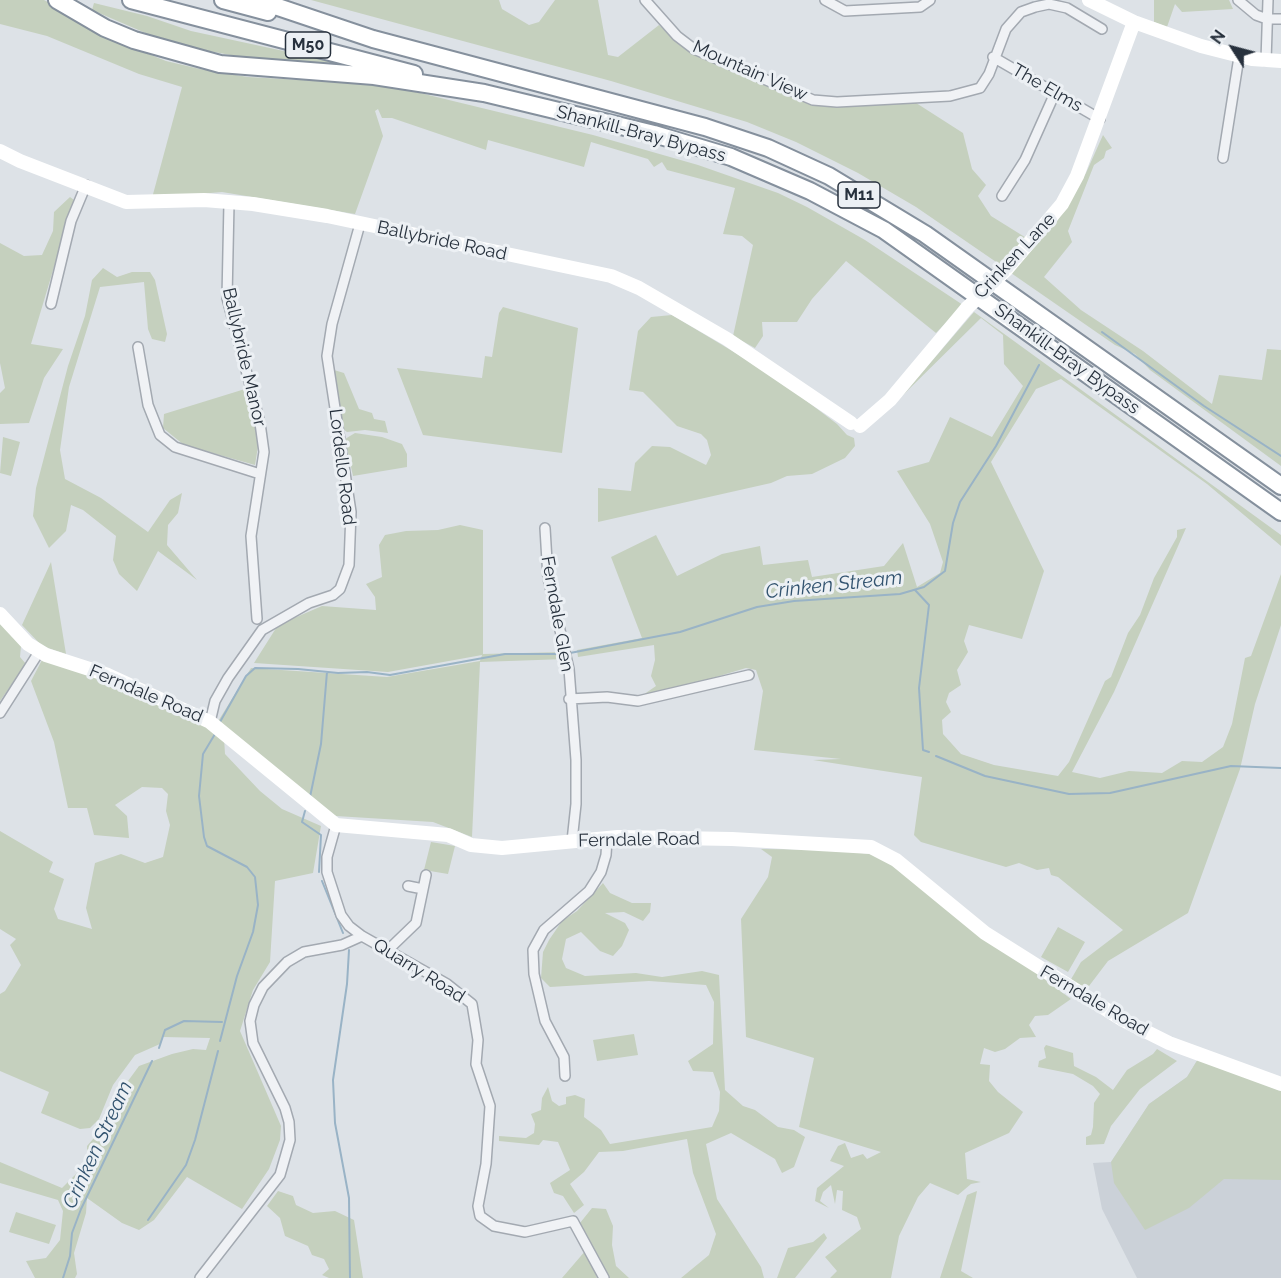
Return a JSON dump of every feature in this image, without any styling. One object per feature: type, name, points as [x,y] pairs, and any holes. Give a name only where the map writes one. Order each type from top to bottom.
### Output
[{"type":"highway","name":"Shankill-Bray Bypass","points":[[57,0],[105,28],[134,40],[220,64],[374,76],[484,93],[654,134],[731,157],[833,202],[908,246],[1281,512]]},
{"type":"highway","name":"M50","points":[[131,0],[344,53],[484,93]]},
{"type":"highway","name":"M50","points":[[223,0],[373,39]]},
{"type":"highway","name":"Shankill-Bray Bypass","points":[[257,0],[373,39],[705,127],[768,148],[829,176],[925,234],[1281,486]]},
{"type":"street","name":"Mountain View","points":[[645,0],[677,36],[694,48],[813,100],[868,102],[950,96],[980,88],[989,74],[993,57]]},
{"type":"street","points":[[827,1],[845,10],[930,0]]},
{"type":"street","points":[[1089,0],[1134,22],[1239,57],[1266,61],[1281,60]]},
{"type":"street","points":[[1238,0],[1249,11],[1267,19],[1281,19]]},
{"type":"street","points":[[1266,61],[1268,0]]},
{"type":"street","points":[[993,57],[1006,29],[1021,12],[1035,7],[1049,4],[1067,8],[1102,30]]},
{"type":"street","name":"Crinken Lane","points":[[856,424],[890,400],[967,308],[1006,270],[1062,204],[1077,176],[1100,119],[1134,22]]},
{"type":"street","name":"The Elms","points":[[993,57],[1100,119]]},
{"type":"street","points":[[1223,158],[1239,57]]},
{"type":"street","points":[[1002,196],[1025,160],[1055,93]]},
{"type":"street","name":"Ballybride Road","points":[[0,151],[126,202],[204,200],[327,216],[611,276],[639,288],[728,339],[856,424]]},
{"type":"street","points":[[51,303],[71,220],[86,185]]},
{"type":"street","name":"Ballybride Manor","points":[[229,203],[227,298],[260,423],[264,452],[251,536],[257,619]]},
{"type":"street","name":"Lordello Road","points":[[210,722],[215,701],[228,678],[262,630],[309,603],[333,595],[340,589],[349,566],[351,512],[327,356],[332,324],[360,224]]},
{"type":"street","points":[[138,347],[148,405],[160,435],[175,447],[260,474]]},
{"type":"street","name":"Ferndale Glen","points":[[544,528],[548,578],[569,669],[569,699],[576,760],[576,804],[572,841]]},
{"type":"street","name":"Ferndale Road","points":[[0,614],[28,644],[39,651],[108,675],[210,722],[336,825],[448,835],[471,846],[502,848],[607,839],[732,839],[871,847],[896,860],[985,933],[1123,1020],[1169,1043],[1281,1084]]},
{"type":"street","points":[[0,713],[39,651]]},
{"type":"street","points":[[569,699],[607,697],[648,699],[749,675]]},
{"type":"street","name":"Quarry Road","points":[[336,825],[327,857],[330,885],[341,915],[362,936],[447,984],[472,1004],[478,1040],[476,1064],[490,1106],[486,1164],[478,1206],[480,1216],[494,1226],[525,1232],[573,1221],[604,1278]]},
{"type":"street","points":[[565,1076],[564,1057],[545,1021],[534,974],[533,950],[544,930],[589,891],[601,872],[606,855],[607,839]]},
{"type":"street","points":[[388,950],[416,923],[426,875]]},
{"type":"street","points":[[408,886],[423,889]]},
{"type":"street","points":[[200,1278],[280,1175],[290,1140],[290,1122],[285,1108],[253,1043],[250,1021],[254,1005],[269,979],[287,962],[304,952],[342,945],[362,936]]},
{"type":"shaded area","points":[[1198,1059],[1281,1091],[1281,1278],[1137,1278],[1102,1209],[1093,1163],[1111,1162],[1149,1104],[1187,1077]]},
{"type":"green space","points":[[0,0],[44,0],[131,47],[166,61],[248,77],[373,84],[416,92],[593,135],[698,165],[778,193],[807,207],[865,240],[963,305],[936,333],[846,261],[812,299],[797,322],[762,322],[763,336],[755,348],[733,336],[753,245],[742,236],[723,234],[735,188],[667,170],[662,162],[654,167],[648,159],[591,142],[584,167],[488,140],[486,150],[392,118],[382,118],[378,109],[375,111],[383,136],[355,214],[222,192],[152,198],[182,87],[139,74],[47,36],[0,24]]},
{"type":"green space","points":[[311,0],[499,0],[502,9],[529,25],[539,22],[555,0],[598,0],[608,55],[618,57],[659,25],[676,41],[701,56],[811,103],[913,101],[963,133],[972,169],[986,185],[978,196],[991,216],[1028,239],[1002,266],[916,207],[858,173],[796,142],[747,122],[611,81]]},
{"type":"green space","points":[[1154,0],[1229,0],[1233,9],[1182,12],[1175,4],[1167,27],[1154,22]]},
{"type":"green space","points":[[94,3],[147,16],[191,31],[330,61],[343,66],[236,56],[171,44],[92,10]]},
{"type":"green space","points":[[1103,135],[1112,148],[1106,151],[1104,158],[1094,165],[1068,231],[1072,242],[1044,277],[1081,310],[1143,351],[1212,404],[1219,375],[1262,380],[1267,349],[1281,350],[1281,466],[1150,370],[1135,354],[1115,345],[1011,273],[1058,220],[1086,173]]},
{"type":"green space","points":[[70,197],[74,200],[31,344],[63,349],[44,378],[29,423],[0,424],[0,393],[5,388],[0,363],[0,243],[24,256],[42,255],[53,231],[54,212]]},
{"type":"green space","points":[[103,268],[117,277],[132,272],[150,272],[155,280],[167,334],[165,342],[152,339],[148,329],[144,282],[100,287],[69,387],[60,450],[65,479],[101,498],[148,532],[170,500],[182,493],[178,513],[168,525],[167,545],[197,580],[158,551],[137,591],[119,574],[113,560],[116,536],[83,510],[71,505],[66,531],[49,548],[33,516],[36,488],[68,366],[85,316],[92,280]]},
{"type":"green space","points":[[503,307],[578,328],[562,453],[423,435],[397,368],[482,378],[485,356],[492,357],[499,313]]},
{"type":"green space","points":[[974,312],[1281,535],[1281,546],[1207,484],[1061,379],[1036,389],[991,462],[1044,571],[1022,639],[969,625],[964,641],[968,652],[957,670],[961,685],[949,693],[946,702],[951,712],[942,720],[943,734],[961,754],[994,765],[1058,776],[1069,762],[1105,681],[1111,677],[1128,633],[1140,615],[1154,578],[1177,537],[1177,530],[1186,528],[1114,692],[1072,772],[1100,778],[1129,771],[1162,773],[1182,761],[1202,762],[1223,747],[1232,724],[1245,658],[1251,656],[1281,574],[1281,625],[1255,704],[1240,769],[1188,913],[1108,961],[1086,990],[1070,981],[1081,962],[1123,930],[1058,877],[1051,875],[1049,868],[1037,870],[1019,863],[1006,867],[921,842],[914,835],[922,777],[813,760],[841,759],[754,750],[763,691],[756,670],[746,668],[656,695],[640,697],[656,686],[651,676],[655,660],[654,645],[578,657],[577,650],[642,638],[611,557],[656,535],[677,576],[722,554],[760,546],[763,565],[808,560],[812,577],[884,566],[903,543],[917,587],[940,573],[943,562],[930,524],[897,471],[929,462],[950,417],[992,437],[1023,386],[1004,364],[1003,335],[981,318],[901,397]]},
{"type":"green space","points":[[672,315],[774,376],[837,424],[847,435],[854,438],[855,446],[845,458],[812,474],[787,476],[771,483],[598,522],[598,488],[631,491],[635,463],[652,446],[670,447],[706,465],[711,455],[707,440],[701,434],[677,426],[643,392],[629,390],[638,331],[651,317]]},
{"type":"green space","points":[[334,370],[344,373],[359,409],[372,413],[374,419],[385,421],[388,433],[365,430],[347,432],[343,429]]},
{"type":"green space","points":[[245,389],[259,440],[255,465],[184,445],[163,428],[164,414]]},
{"type":"green space","points":[[355,433],[382,437],[402,444],[407,454],[407,467],[353,476],[345,439]]},
{"type":"green space","points":[[3,437],[20,442],[11,476],[0,473]]},
{"type":"green space","points":[[460,525],[483,530],[483,654],[564,652],[566,659],[480,662],[472,837],[433,822],[336,816],[318,807],[217,723],[251,668],[387,677],[480,661],[482,655],[388,672],[254,663],[278,625],[322,606],[376,610],[375,597],[366,584],[382,577],[379,545],[385,535],[406,531],[438,530]]},
{"type":"green space","points":[[51,562],[66,654],[42,646],[22,625]]},
{"type":"green space","points":[[0,623],[21,646],[20,657],[26,664],[0,701]]},
{"type":"green space","points":[[42,660],[139,691],[204,723],[224,738],[225,754],[260,791],[282,809],[321,826],[313,873],[275,881],[270,962],[253,990],[240,1031],[281,1126],[280,1140],[269,1169],[242,1209],[187,1177],[154,1220],[139,1230],[122,1223],[87,1198],[86,1213],[74,1253],[77,1274],[75,1278],[35,1278],[26,1261],[46,1258],[60,1240],[63,1211],[58,1200],[0,1183],[0,1162],[62,1188],[87,1163],[87,1146],[117,1111],[128,1081],[139,1066],[172,1054],[193,1049],[206,1050],[210,1038],[163,1037],[160,1044],[135,1055],[113,1085],[99,1119],[90,1128],[80,1129],[41,1113],[49,1092],[0,1071],[0,994],[5,991],[21,965],[10,945],[16,939],[0,929],[0,831],[53,862],[49,872],[64,879],[54,909],[58,919],[92,929],[86,908],[95,863],[121,854],[145,863],[163,857],[170,825],[166,811],[168,794],[162,788],[142,787],[115,805],[127,816],[129,838],[94,835],[87,808],[68,808],[54,742],[31,681]]},
{"type":"green space","points":[[431,842],[455,846],[448,874],[424,870]]},
{"type":"green space","points":[[761,849],[836,850],[878,855],[1071,999],[1048,1015],[1035,1016],[1029,1025],[1036,1037],[1020,1038],[1005,1049],[995,1052],[984,1048],[980,1064],[990,1065],[989,1081],[998,1092],[1023,1112],[1009,1133],[965,1153],[967,1179],[981,1182],[971,1184],[958,1195],[930,1183],[918,1197],[899,1236],[891,1278],[830,1278],[837,1271],[825,1257],[861,1229],[857,1217],[842,1210],[843,1191],[837,1190],[835,1204],[831,1185],[823,1192],[820,1201],[829,1208],[815,1201],[817,1188],[844,1166],[830,1161],[838,1146],[845,1143],[851,1158],[863,1154],[867,1159],[881,1152],[799,1127],[814,1058],[746,1037],[741,919],[768,877],[772,857]]},
{"type":"green space","points":[[603,883],[610,893],[632,903],[651,903],[650,912],[643,921],[624,912],[605,913],[625,923],[629,930],[622,946],[613,956],[600,951],[581,932],[566,939],[562,959],[566,968],[585,976],[636,973],[662,977],[702,971],[719,975],[725,1090],[743,1106],[755,1110],[778,1127],[794,1130],[805,1137],[794,1167],[782,1173],[775,1159],[731,1133],[706,1144],[717,1199],[761,1267],[764,1278],[681,1278],[709,1255],[716,1234],[693,1173],[687,1139],[623,1151],[599,1152],[584,1172],[570,1184],[584,1205],[574,1213],[563,1196],[554,1193],[550,1183],[570,1170],[558,1142],[543,1140],[539,1145],[499,1141],[499,1136],[526,1138],[534,1133],[535,1124],[531,1114],[541,1110],[542,1098],[548,1087],[552,1101],[559,1106],[566,1104],[566,1097],[575,1095],[585,1099],[584,1117],[601,1130],[610,1144],[712,1127],[719,1111],[720,1092],[713,1072],[693,1071],[688,1061],[713,1044],[714,1002],[706,985],[649,981],[550,987],[541,978],[543,952],[549,940],[562,921],[577,911]]},
{"type":"green space","points":[[1058,927],[1085,942],[1068,972],[1041,957]]},
{"type":"green space","points":[[634,1034],[638,1055],[597,1061],[593,1040]]},
{"type":"green space","points":[[1046,1045],[1073,1053],[1074,1066],[1096,1077],[1113,1090],[1127,1070],[1153,1054],[1157,1049],[1177,1061],[1140,1089],[1111,1126],[1104,1144],[1086,1145],[1086,1137],[1091,1135],[1093,1127],[1094,1103],[1100,1094],[1093,1086],[1073,1074],[1038,1067],[1039,1061],[1046,1058],[1044,1048]]},
{"type":"green space","points":[[1198,1059],[1281,1091],[1281,1180],[1224,1179],[1189,1208],[1145,1230],[1114,1183],[1111,1162],[1149,1104],[1187,1077]]},
{"type":"green space","points":[[278,1191],[293,1196],[296,1205],[313,1213],[335,1211],[354,1220],[363,1278],[329,1278],[322,1275],[329,1269],[324,1259],[312,1255],[308,1246],[285,1236],[280,1218],[267,1206]]},
{"type":"green space","points":[[977,1191],[961,1271],[973,1278],[940,1278],[967,1195]]},
{"type":"green space","points":[[592,1208],[606,1209],[613,1226],[612,1245],[616,1266],[629,1278],[606,1278],[580,1223]]},
{"type":"green space","points":[[16,1212],[56,1225],[49,1244],[9,1232]]},
{"type":"green space","points":[[824,1233],[827,1238],[795,1278],[777,1278],[788,1248],[813,1242]]},
{"type":"green space","points":[[586,1250],[597,1278],[562,1278]]},
{"type":"waterway","name":"Crinken Stream","points":[[1102,332],[1204,406],[1281,456]]},
{"type":"waterway","name":"Crinken Stream","points":[[570,653],[680,632],[757,607],[794,601],[900,594],[924,587],[945,571],[953,523],[960,502],[996,446],[1039,365]]},
{"type":"waterway","points":[[915,590],[929,605],[919,688],[923,750],[929,752]]},
{"type":"waterway","name":"Crinken Stream","points":[[220,722],[246,676],[255,668],[338,673],[367,672],[390,675],[505,654],[560,654]]},
{"type":"waterway","points":[[310,797],[321,744],[327,672]]},
{"type":"waterway","name":"Crinken Stream","points":[[215,734],[203,754],[199,796],[204,837],[207,846],[247,867],[255,877],[258,905],[253,932],[237,976],[220,1041]]},
{"type":"waterway","points":[[936,756],[985,776],[1069,794],[1110,793],[1231,766],[1281,768]]},
{"type":"waterway","points":[[305,811],[302,822],[321,835],[319,872]]},
{"type":"waterway","points":[[322,881],[343,933]]},
{"type":"waterway","points":[[349,950],[347,984],[333,1080],[335,1123],[349,1198],[350,1278]]},
{"type":"waterway","name":"Crinken Stream","points":[[159,1048],[165,1030],[184,1021],[222,1022]]},
{"type":"waterway","points":[[148,1220],[186,1165],[195,1140],[218,1051]]},
{"type":"waterway","name":"Crinken Stream","points":[[63,1278],[70,1256],[72,1233],[81,1209],[152,1061]]}]
